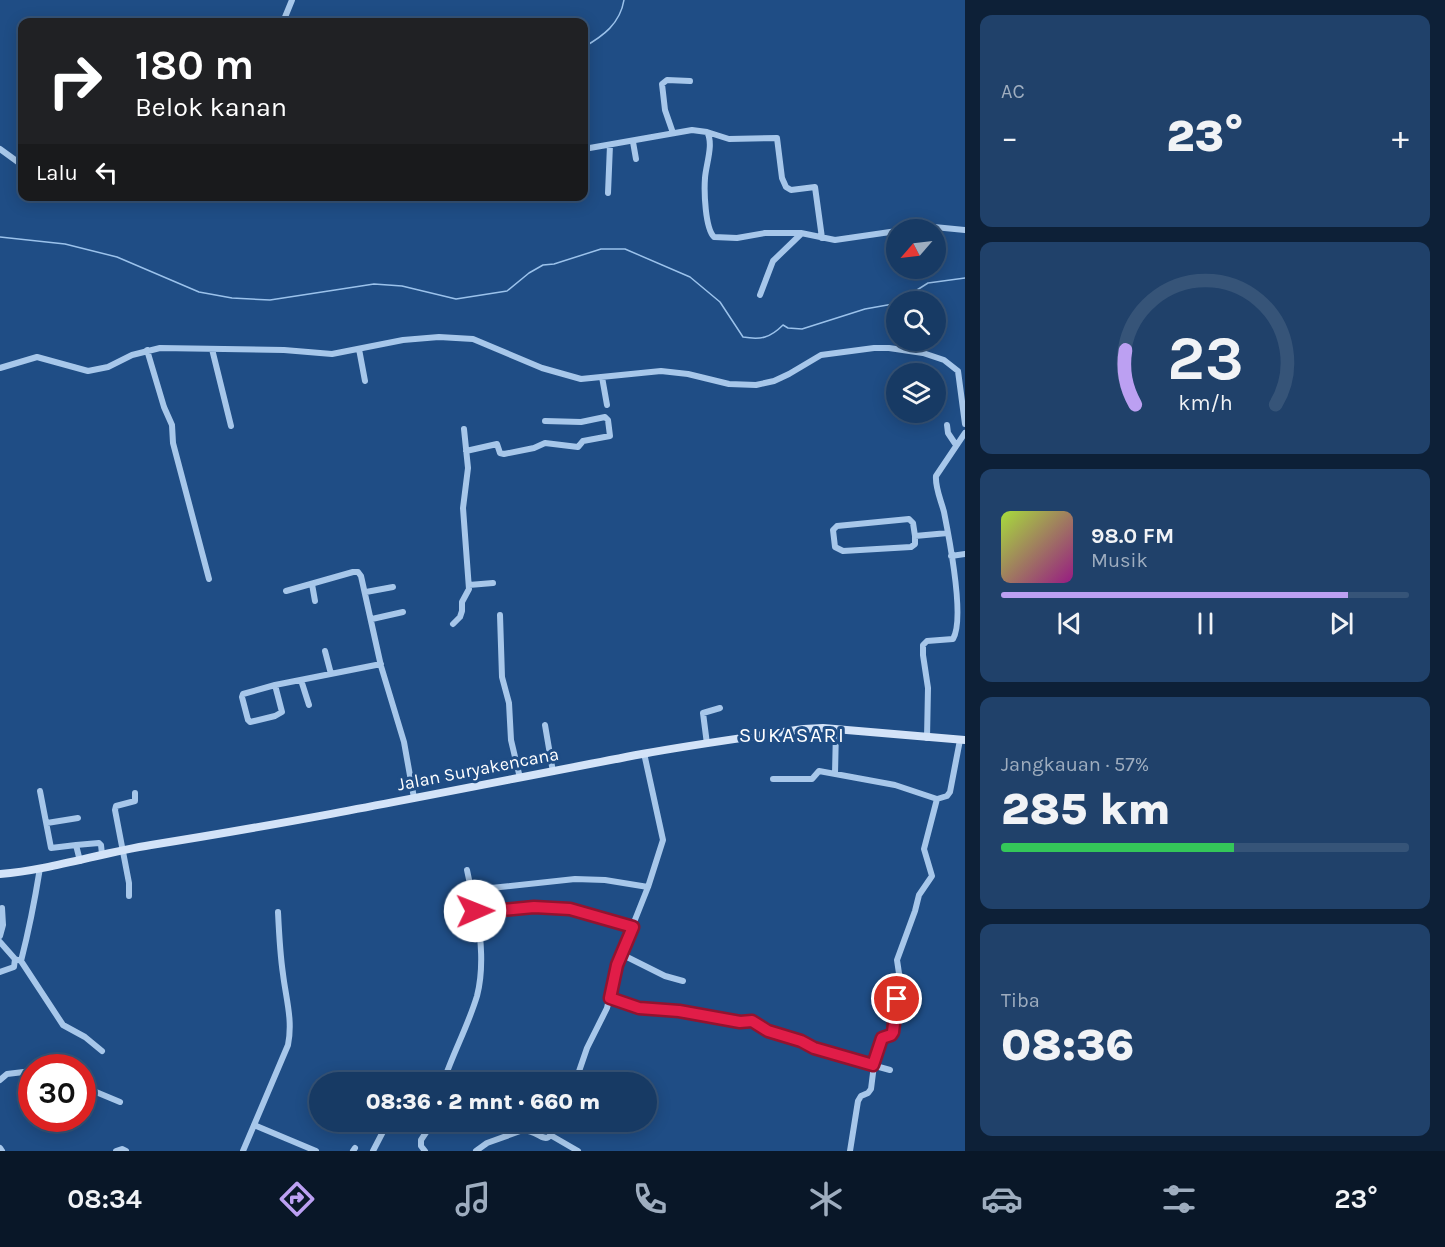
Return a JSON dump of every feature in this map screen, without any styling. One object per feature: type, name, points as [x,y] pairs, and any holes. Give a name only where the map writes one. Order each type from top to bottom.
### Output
[{"type":"street","points":[[285,18],[292,0]]},
{"type":"street","points":[[673,134],[665,110],[662,84],[667,80],[690,81]]},
{"type":"street","points":[[588,148],[692,130],[729,139],[777,138],[782,178],[786,187],[791,190],[815,187],[822,237]]},
{"type":"street","points":[[707,132],[710,142],[705,180],[711,235],[737,238],[765,233],[801,233],[835,240],[886,233]]},
{"type":"street","points":[[633,142],[636,159]]},
{"type":"street","points":[[608,193],[610,145]]},
{"type":"street","points":[[0,148],[18,162]]},
{"type":"street","points":[[946,228],[965,230]]},
{"type":"street","points":[[760,295],[773,261],[801,233]]},
{"type":"street","points":[[0,368],[37,357],[88,371],[108,367],[147,350],[169,347],[284,350],[332,354],[404,340],[466,337],[565,376],[581,379],[668,371],[729,384],[756,385],[774,381],[821,355],[874,348],[909,350],[944,360],[962,370],[965,424]]},
{"type":"street","points":[[212,349],[231,426]]},
{"type":"street","points":[[360,349],[365,381]]},
{"type":"street","points":[[147,350],[164,407],[172,425],[173,443],[209,579]]},
{"type":"street","points":[[602,377],[607,405]]},
{"type":"street","points":[[466,451],[497,444],[500,453],[504,454],[534,448],[545,442],[578,447],[585,440],[610,436],[608,420],[605,417],[581,422],[544,421]]},
{"type":"street","points":[[947,425],[948,432],[956,445]]},
{"type":"street","points":[[453,624],[460,618],[462,602],[469,585],[463,508],[468,468],[464,429]]},
{"type":"street","points":[[927,738],[928,688],[923,648],[926,642],[950,641],[956,634],[958,605],[948,533],[936,476],[965,433]]},
{"type":"street","points":[[909,519],[913,523],[915,536],[916,543],[910,547],[843,550],[835,547],[833,530],[837,526],[909,519]]},
{"type":"street","points":[[915,536],[948,533]]},
{"type":"street","points":[[951,556],[965,554]]},
{"type":"street","points":[[286,591],[353,572],[358,572],[363,580],[381,664],[404,742],[414,798]]},
{"type":"street","points":[[469,585],[493,583]]},
{"type":"street","points":[[312,584],[315,601]]},
{"type":"street","points":[[366,592],[393,587]]},
{"type":"street","points":[[372,619],[403,612]]},
{"type":"street","points":[[500,615],[502,677],[510,703],[511,740],[520,778]]},
{"type":"street","points":[[325,651],[330,674]]},
{"type":"street","points":[[275,685],[282,712],[250,722],[242,695],[275,685],[381,664]]},
{"type":"street","points":[[302,680],[309,705]]},
{"type":"street","points":[[707,744],[703,714],[720,708]]},
{"type":"street","points":[[545,725],[553,772]]},
{"type":"street","name":"Jalan Suryakencana","points":[[0,874],[80,861],[122,850],[414,798],[644,753],[804,729],[836,729],[963,740]]},
{"type":"street","points":[[835,774],[836,729]]},
{"type":"street","points":[[773,778],[812,780],[819,771],[895,785],[937,799],[947,796],[950,792],[963,740]]},
{"type":"street","points":[[579,1072],[587,1048],[607,1008],[614,973],[648,887],[664,836],[644,753]]},
{"type":"street","points":[[40,791],[51,848],[99,843],[102,854]]},
{"type":"street","points":[[129,896],[116,806],[135,801],[135,793]]},
{"type":"street","points":[[850,1151],[858,1101],[871,1089],[873,1065],[882,1038],[893,1032],[900,980],[898,955],[915,911],[918,896],[932,876],[924,849],[937,799]]},
{"type":"street","points":[[46,823],[78,818]]},
{"type":"street","points":[[76,845],[80,861]]},
{"type":"street","points":[[0,972],[14,967],[28,937],[40,868]]},
{"type":"street","points":[[446,1072],[477,995],[480,976],[481,947],[477,912],[467,870]]},
{"type":"street","points":[[472,890],[575,879],[605,880],[648,887]]},
{"type":"street","points":[[477,912],[534,907],[570,909],[633,927]]},
{"type":"street","points":[[0,936],[3,925],[2,908]]},
{"type":"street","points":[[243,1151],[290,1036],[291,1018],[283,974],[278,912]]},
{"type":"street","points":[[0,942],[18,960],[63,1025],[85,1037],[102,1051]]},
{"type":"street","points":[[621,954],[665,976],[683,981]]},
{"type":"street","points":[[610,998],[639,1008],[679,1011],[740,1022],[752,1021],[768,1031],[801,1041],[814,1048],[890,1070]]},
{"type":"street","points":[[0,1080],[8,1074],[18,1073]]},
{"type":"street","points":[[96,1092],[120,1102]]},
{"type":"street","points":[[254,1125],[316,1151]]},
{"type":"street","points":[[373,1151],[383,1132]]},
{"type":"street","points":[[425,1151],[421,1140],[426,1132]]},
{"type":"street","points":[[476,1151],[487,1143],[514,1132]]},
{"type":"street","points":[[532,1132],[543,1138],[552,1136],[578,1151]]},
{"type":"street","points":[[552,1136],[553,1132]]},
{"type":"street","points":[[116,1151],[126,1151]]},
{"type":"waterway","points":[[588,44],[615,23],[624,0]]},
{"type":"waterway","points":[[0,237],[65,244],[117,257],[199,292],[232,298],[270,300],[374,284],[402,286],[456,299],[507,291],[543,265],[554,264],[601,249],[625,249],[690,277],[720,302],[743,337],[749,338],[769,335],[783,325],[788,328],[802,329],[865,309],[886,305]]},
{"type":"waterway","points":[[915,291],[928,283],[965,278]]},
{"type":"district","name":"SUKASARI","points":[[792,735]]},
{"type":"route","points":[[475,911],[480,913],[551,907],[570,909],[633,927],[614,973],[610,998],[639,1008],[679,1011],[740,1022],[752,1021],[768,1031],[804,1042],[811,1047],[873,1065],[882,1038],[893,1032],[897,999]]}]
